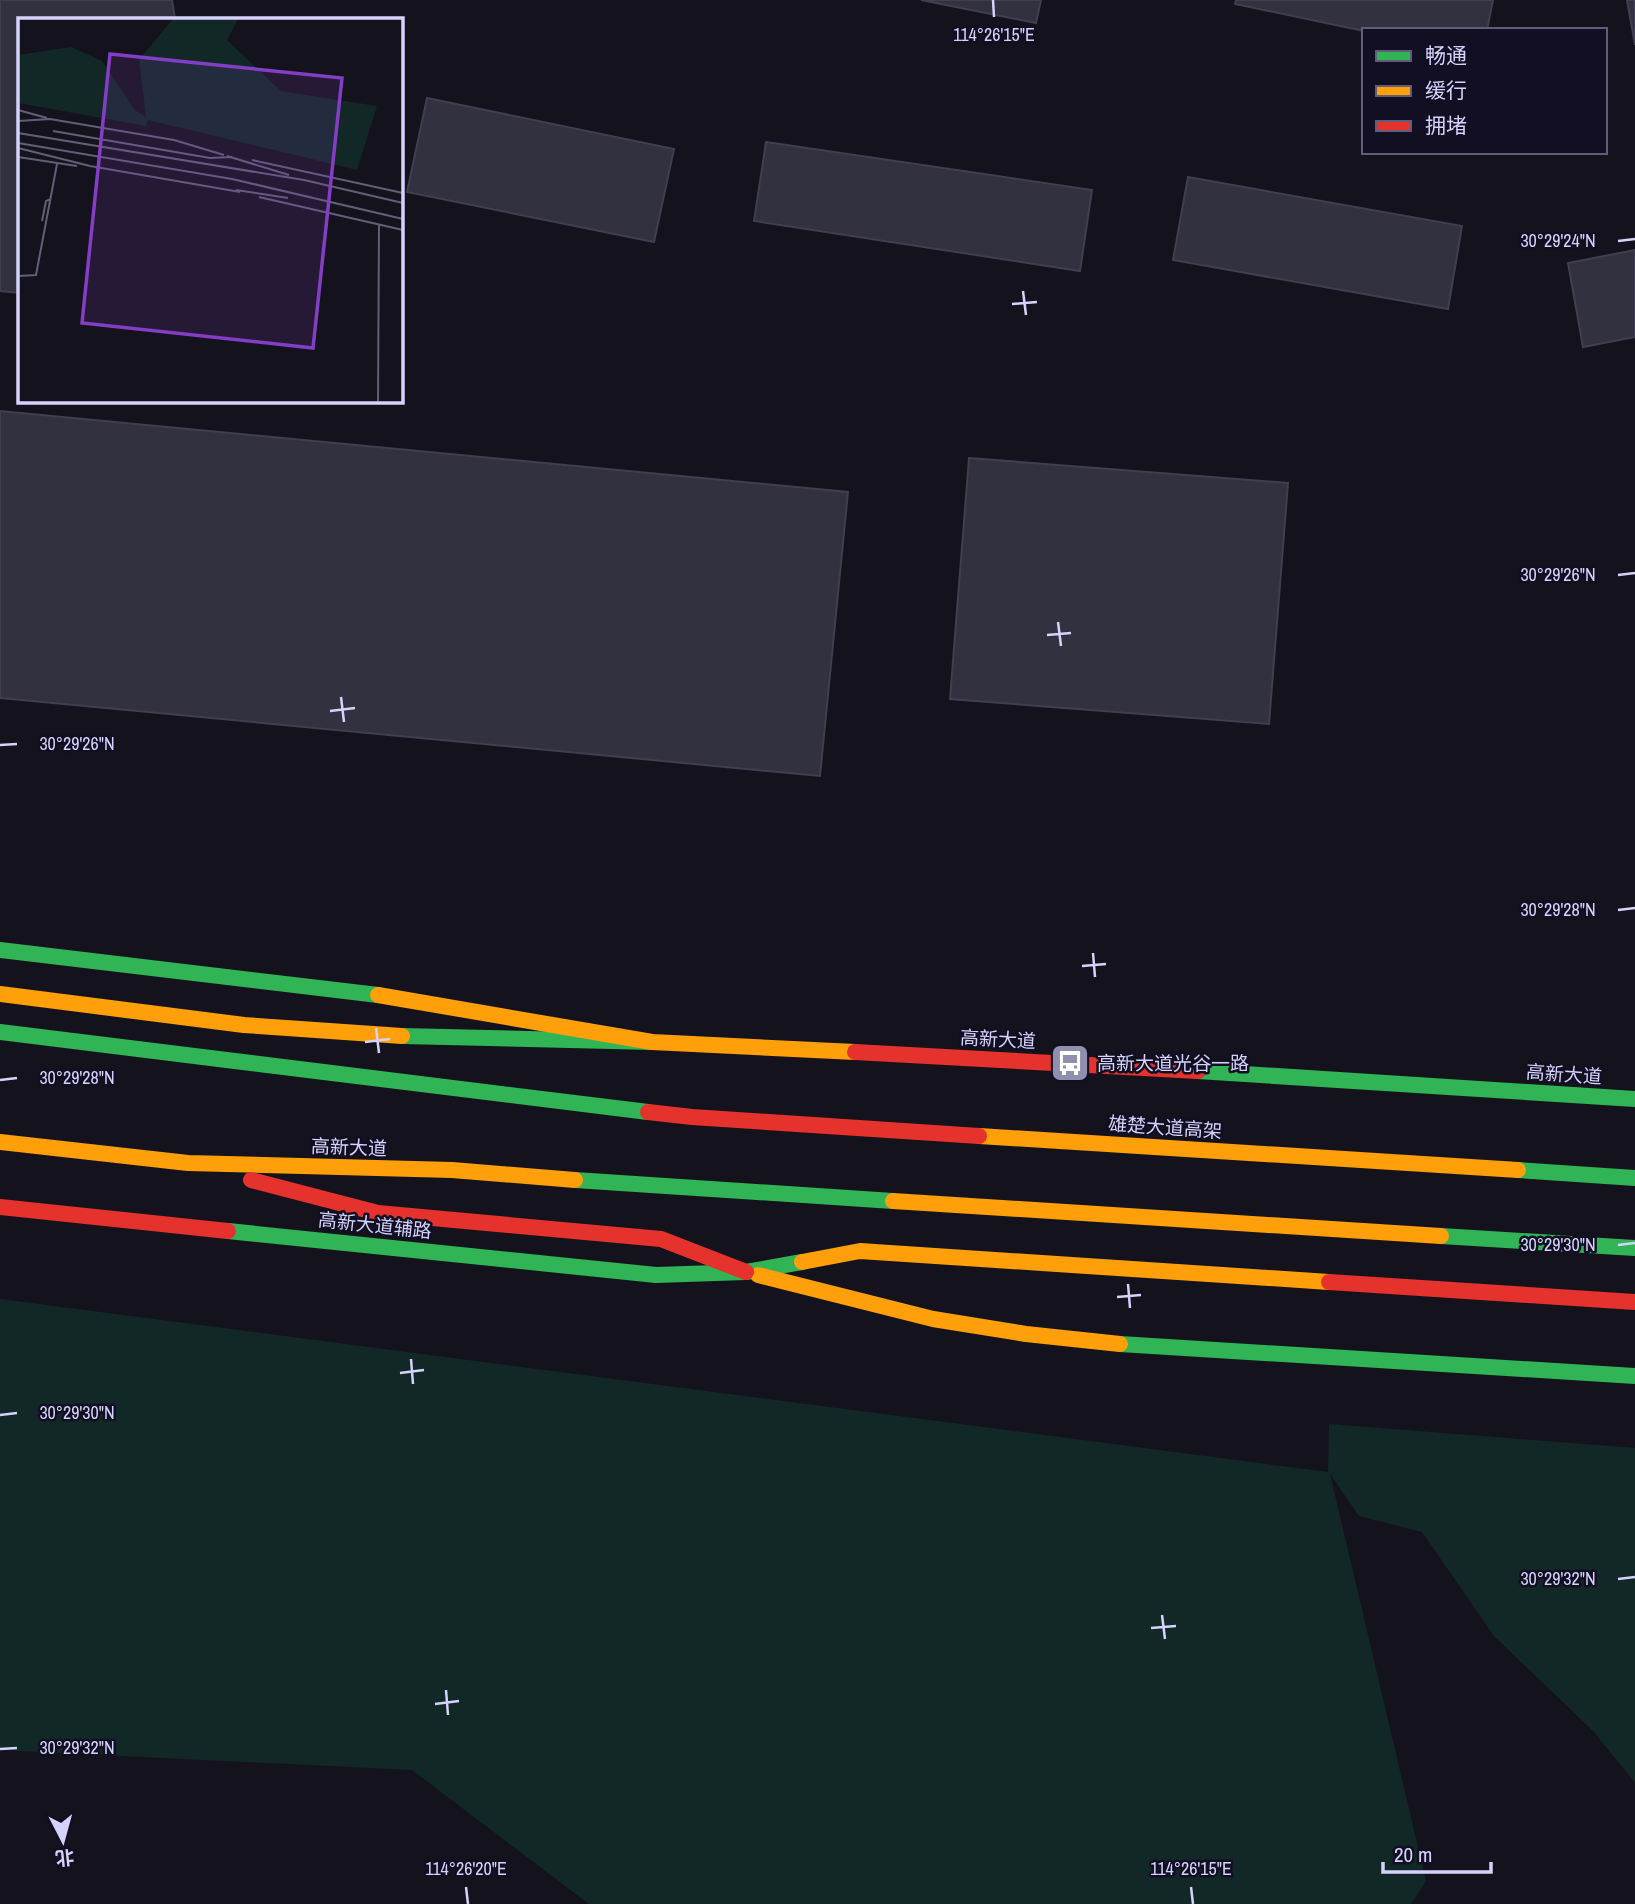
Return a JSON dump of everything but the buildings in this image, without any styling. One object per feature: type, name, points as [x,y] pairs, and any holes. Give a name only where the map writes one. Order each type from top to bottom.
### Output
[{"type":"main road","points":[[0,950],[378,995],[652,1042]]},
{"type":"main road","points":[[0,994],[257,1026],[377,1035],[652,1042]]},
{"type":"main road","name":"雄楚大道高架","points":[[0,1032],[692,1117],[1635,1178]]},
{"type":"main road","name":"高新大道","points":[[652,1042],[1070,1063],[1635,1099]]},
{"type":"main road","name":"高新大道","points":[[0,1142],[188,1163],[452,1170],[697,1189],[1635,1248]]},
{"type":"main road","points":[[188,1163],[378,1213],[661,1239],[746,1272],[933,1319],[1026,1334],[1112,1344],[1635,1376]]},
{"type":"main road","name":"高新大道辅路","points":[[0,1207],[656,1275],[746,1272]]},
{"type":"main road","points":[[746,1272],[860,1251],[1635,1302]]},
{"type":"green space","points":[[0,1299],[1328,1472],[1329,1424],[1635,1448],[1635,1783],[1594,1732],[1494,1636],[1422,1532],[1359,1516],[1330,1474],[1426,1881],[1411,1904],[589,1904],[412,1770],[0,1750]]},
{"type":"traffic: fast","points":[[0,950],[378,995]]},
{"type":"traffic: fast","points":[[0,1032],[648,1112]]},
{"type":"traffic: fast","points":[[402,1036],[652,1042]]},
{"type":"traffic: fast","points":[[1198,1071],[1635,1099]]},
{"type":"traffic: fast","points":[[1518,1170],[1635,1178]]},
{"type":"traffic: fast","points":[[575,1180],[893,1201]]},
{"type":"traffic: fast","points":[[228,1231],[656,1275],[746,1272],[802,1262]]},
{"type":"traffic: fast","points":[[1441,1236],[1635,1248]]},
{"type":"traffic: fast","points":[[1120,1344],[1635,1376]]},
{"type":"traffic: slow","points":[[0,994],[244,1025],[402,1036]]},
{"type":"traffic: slow","points":[[378,995],[652,1042],[855,1052]]},
{"type":"traffic: slow","points":[[979,1136],[1518,1170]]},
{"type":"traffic: slow","points":[[0,1142],[188,1163],[452,1170],[575,1180]]},
{"type":"traffic: slow","points":[[893,1201],[1441,1236]]},
{"type":"traffic: slow","points":[[802,1262],[860,1251],[1329,1282]]},
{"type":"traffic: slow","points":[[758,1275],[933,1319],[1026,1334],[1120,1344]]},
{"type":"traffic: jam","points":[[855,1052],[1198,1071]]},
{"type":"traffic: jam","points":[[648,1112],[979,1136]]},
{"type":"traffic: jam","points":[[251,1180],[378,1213],[661,1239],[746,1272]]},
{"type":"traffic: jam","points":[[0,1207],[228,1231]]},
{"type":"traffic: jam","points":[[1329,1282],[1635,1302]]},
{"type":"place","name":"高新大道光谷一路","points":[[1070,1063]]}]
